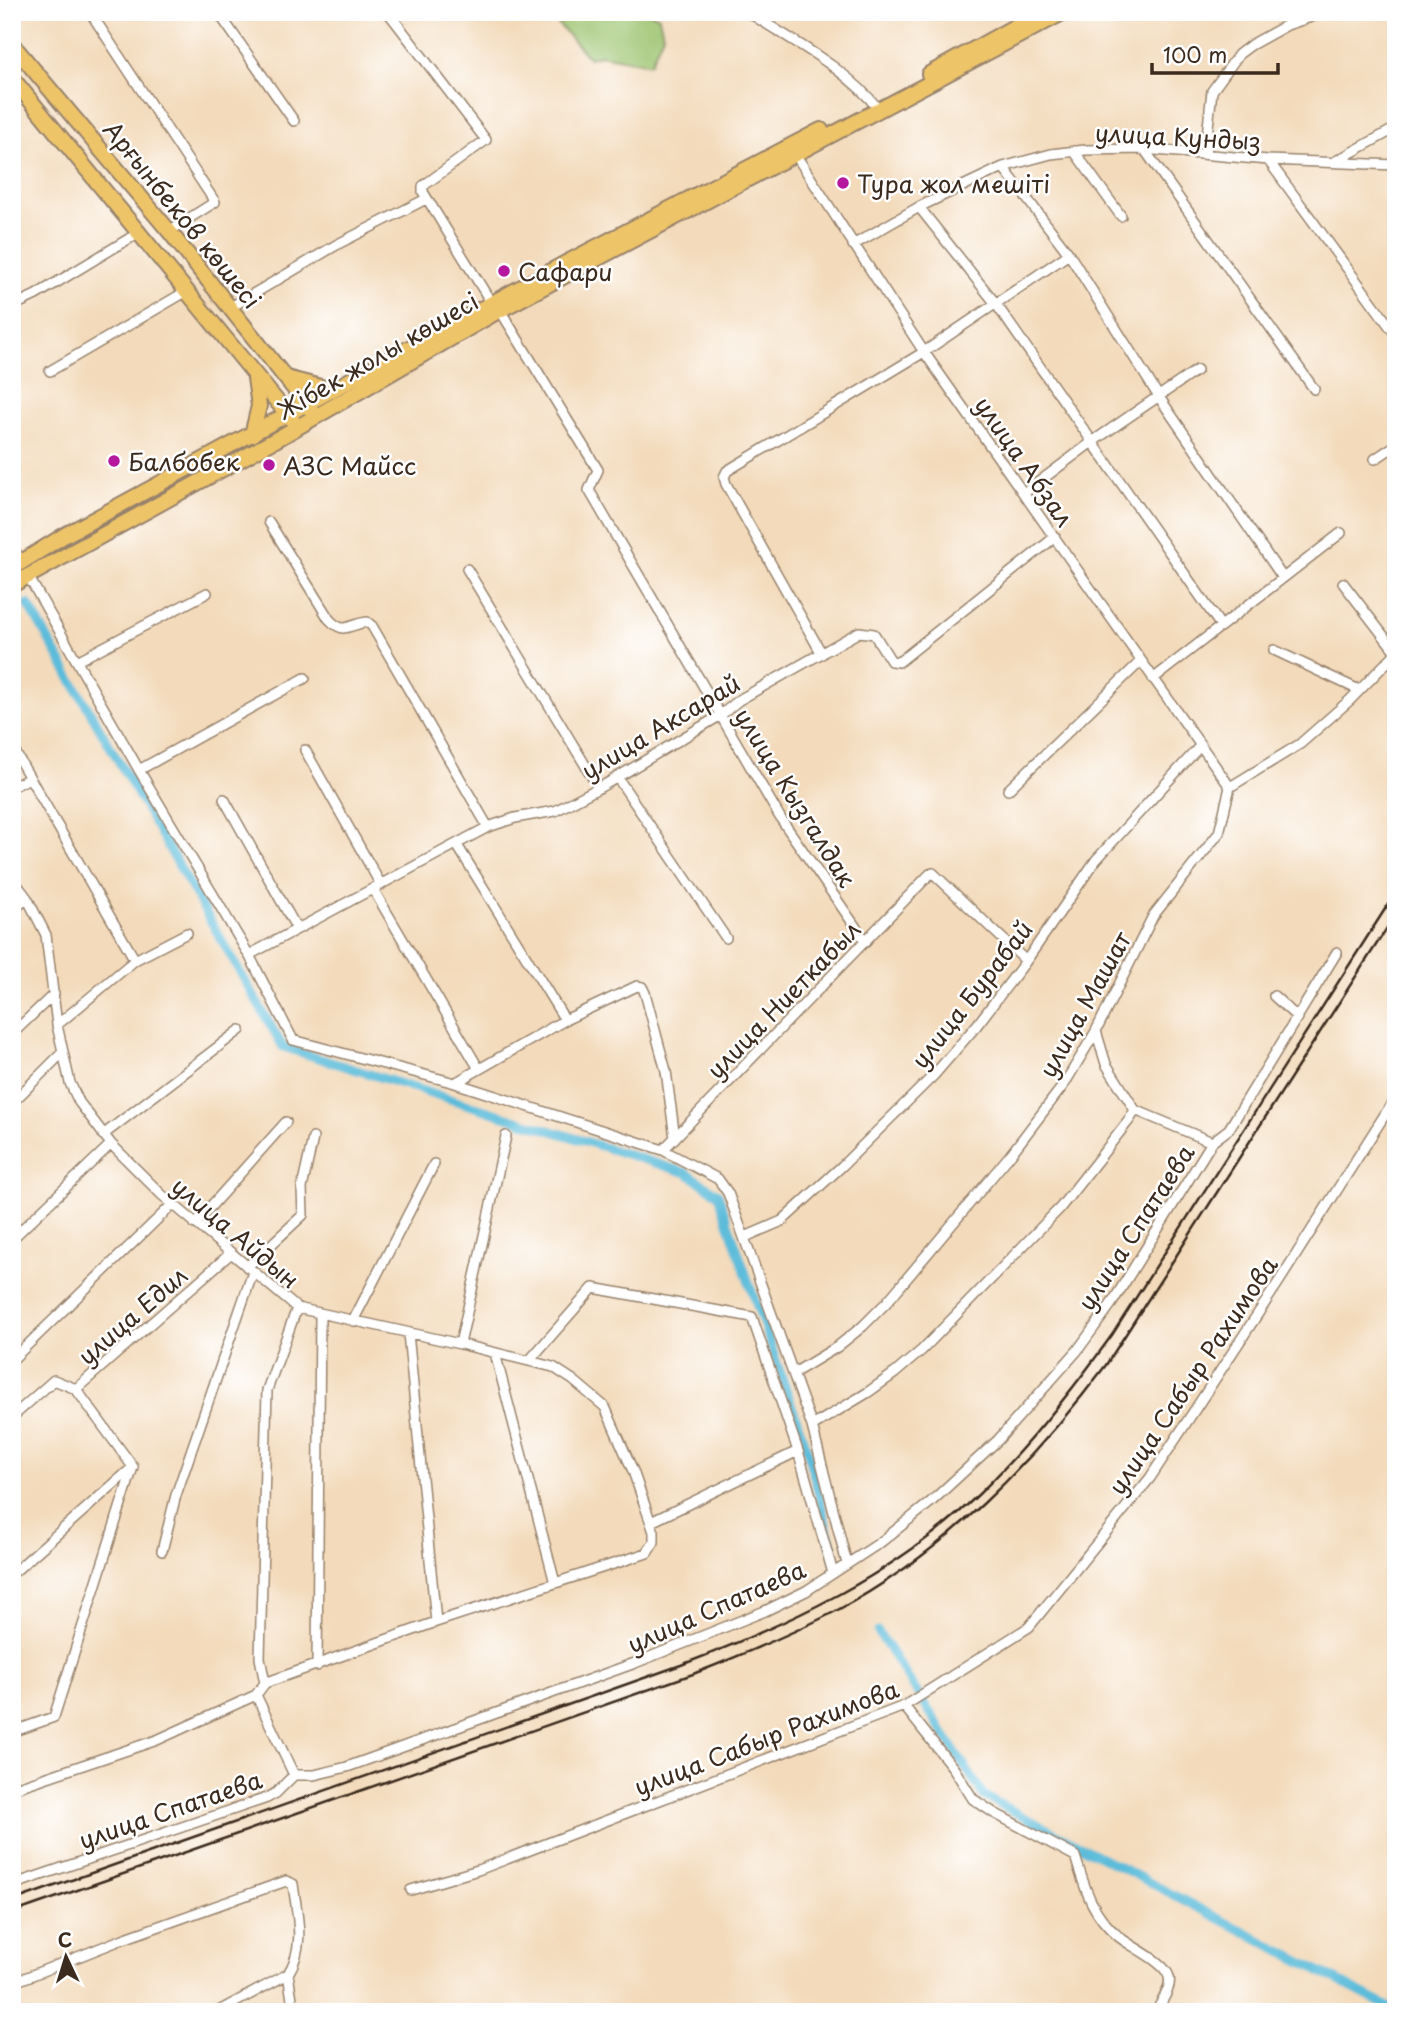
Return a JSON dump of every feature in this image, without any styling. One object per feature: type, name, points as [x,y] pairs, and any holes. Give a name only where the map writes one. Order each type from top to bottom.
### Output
[{"type":"main road","name":"Жібек жолы көшесі","points":[[21,569],[298,427],[332,390],[795,154],[1041,12]]},
{"type":"main road","name":"Жібек жолы көшесі","points":[[12,585],[21,569],[65,535],[288,415],[311,411],[779,151],[877,107],[1064,12]]},
{"type":"main road","name":"Арғынбеков көшесі","points":[[14,49],[169,231],[311,411]]},
{"type":"main road","name":"Арғынбеков көшесі","points":[[12,78],[298,427]]},
{"type":"main road","points":[[252,435],[259,406],[254,373]]},
{"type":"main road","points":[[286,377],[332,390]]},
{"type":"street","points":[[90,12],[215,202],[169,231]]},
{"type":"street","points":[[218,12],[294,121]]},
{"type":"street","points":[[388,12],[486,140],[423,186],[426,199],[496,307]]},
{"type":"street","points":[[748,12],[835,69],[877,107]]},
{"type":"street","points":[[1205,154],[1212,91],[1239,54],[1287,25],[1326,12]]},
{"type":"street","points":[[1334,163],[1396,128]]},
{"type":"street","points":[[1144,149],[1314,389]]},
{"type":"street","name":"улица Кундыз","points":[[853,246],[919,207],[1003,167],[1052,154],[1144,149],[1268,160],[1396,165]]},
{"type":"street","points":[[1074,151],[1121,216]]},
{"type":"street","name":"улица Абзал","points":[[795,154],[924,352],[1230,787]]},
{"type":"street","points":[[1268,160],[1396,335]]},
{"type":"street","points":[[1003,167],[1069,254],[1159,397],[1283,578]]},
{"type":"street","points":[[231,307],[338,244],[426,199]]},
{"type":"street","points":[[919,207],[996,304],[1221,626]]},
{"type":"street","points":[[17,304],[140,232]]},
{"type":"street","points":[[822,654],[726,484],[724,477],[727,471],[924,352],[1069,254]]},
{"type":"street","points":[[50,371],[187,291]]},
{"type":"street","name":"улица Кызгалдак","points":[[496,307],[598,470],[589,490],[781,819],[866,942]]},
{"type":"street","points":[[1024,493],[1092,442],[1197,370]]},
{"type":"street","points":[[1375,459],[1396,444]]},
{"type":"street","points":[[269,522],[329,619],[337,627],[345,629],[367,622],[372,626],[488,827]]},
{"type":"street","points":[[1153,679],[1341,533]]},
{"type":"street","name":"улица Аксарай","points":[[249,955],[488,827],[515,818],[555,811],[599,788],[721,715],[739,700],[859,632],[874,634],[891,661],[899,662],[1055,537]]},
{"type":"street","points":[[12,546],[21,569],[249,955],[293,1041],[455,1083],[663,1150],[718,1179],[728,1193],[745,1237],[812,1426],[848,1564]]},
{"type":"street","points":[[467,569],[599,788]]},
{"type":"street","points":[[1230,787],[1300,744],[1396,652],[1343,583]]},
{"type":"street","points":[[77,661],[207,593]]},
{"type":"street","points":[[1274,650],[1359,690]]},
{"type":"street","points":[[1008,790],[1141,661]]},
{"type":"street","points":[[139,770],[305,678]]},
{"type":"street","name":"улица Бурабай","points":[[745,1237],[782,1221],[852,1157],[934,1075],[1026,961],[1096,860],[1200,746]]},
{"type":"street","points":[[12,747],[135,960]]},
{"type":"street","points":[[305,750],[377,887],[480,1069]]},
{"type":"street","points":[[617,777],[726,938]]},
{"type":"street","points":[[12,787],[30,778]]},
{"type":"street","name":"улица Машат","points":[[794,1373],[845,1340],[887,1302],[1011,1154],[1065,1083],[1096,1031],[1153,916],[1219,833],[1230,787]]},
{"type":"street","points":[[224,799],[297,929]]},
{"type":"street","points":[[457,845],[565,1020]]},
{"type":"street","name":"улица Ниеткабыл","points":[[663,1150],[930,874],[933,873],[1026,961]]},
{"type":"street","name":"улица Айдын","points":[[12,878],[27,898],[46,935],[57,1025],[70,1083],[79,1102],[111,1144],[173,1205],[297,1308],[460,1343],[553,1367],[605,1407],[633,1471],[654,1532],[654,1542],[647,1553],[555,1583]]},
{"type":"street","points":[[12,911],[27,898]]},
{"type":"street","points":[[57,1025],[135,960],[187,933]]},
{"type":"street","name":"улица Спатаева","points":[[12,1885],[267,1798],[295,1775],[314,1775],[347,1767],[635,1663],[765,1611],[806,1591],[881,1542],[941,1493],[998,1440],[1060,1370],[1112,1303],[1212,1142],[1229,1129],[1337,952]]},
{"type":"street","points":[[455,1083],[565,1020],[637,986],[642,987],[666,1071],[675,1138]]},
{"type":"street","points":[[12,1034],[54,994]]},
{"type":"street","points":[[1274,996],[1298,1018]]},
{"type":"street","points":[[103,1135],[240,1030]]},
{"type":"street","points":[[1096,1031],[1106,1064],[1135,1110],[1212,1142]]},
{"type":"street","points":[[12,1103],[63,1052]]},
{"type":"street","name":"улица Сабыр Рахимова","points":[[411,1890],[478,1870],[904,1706],[1029,1627],[1150,1478],[1396,1097]]},
{"type":"street","points":[[812,1426],[867,1393],[922,1350],[1060,1208],[1135,1110]]},
{"type":"street","points":[[195,1224],[286,1122]]},
{"type":"street","points":[[460,1343],[506,1136]]},
{"type":"street","points":[[162,1551],[176,1495],[250,1270],[303,1215],[302,1188],[313,1138]]},
{"type":"street","points":[[12,1239],[111,1144]]},
{"type":"street","points":[[353,1321],[434,1164]]},
{"type":"street","points":[[12,1360],[173,1205]]},
{"type":"street","name":"улица Едил","points":[[12,1417],[54,1380],[76,1389],[230,1254]]},
{"type":"street","points":[[529,1361],[593,1288],[752,1317],[798,1451],[833,1573]]},
{"type":"street","points":[[265,1684],[260,1658],[267,1390],[297,1308]]},
{"type":"street","points":[[317,1666],[320,1313]]},
{"type":"street","points":[[408,1333],[436,1622]]},
{"type":"street","points":[[12,1789],[157,1740],[256,1695],[265,1684],[436,1622],[555,1583],[495,1353]]},
{"type":"street","points":[[76,1389],[132,1467]]},
{"type":"street","points":[[650,1522],[798,1451]]},
{"type":"street","points":[[12,1574],[132,1467]]},
{"type":"street","points":[[12,1732],[54,1717],[132,1467]]},
{"type":"street","points":[[256,1695],[295,1775]]},
{"type":"street","points":[[904,1706],[954,1769],[973,1799],[1076,1856],[1089,1901],[1119,1937],[1167,1971],[1170,1978],[1168,1987],[1156,2012]]},
{"type":"street","points":[[12,1983],[123,1939],[286,1881],[293,1884],[300,1940],[294,1964],[288,1974],[216,2012]]},
{"type":"street","points":[[288,1974],[293,2012]]},
{"type":"green space","points":[[547,12],[649,12],[659,17],[663,35],[650,64],[600,55],[589,58]]},
{"type":"waterway","points":[[28,604],[283,1047],[687,1173],[718,1194],[808,1452],[835,1560]]},
{"type":"waterway","points":[[878,1632],[984,1796],[1396,2011]]},
{"type":"railway","points":[[12,1901],[681,1665],[800,1614],[876,1573],[912,1549],[979,1494],[1049,1418],[1097,1356],[1396,892]]},
{"type":"railway","points":[[12,1913],[693,1674],[817,1621],[874,1589],[912,1563],[984,1504],[1048,1437],[1106,1365],[1396,914]]},
{"type":"place","name":"Тура жол мешіті","points":[[843,183]]},
{"type":"place","name":"Сафари","points":[[504,271]]},
{"type":"place","name":"Балбобек","points":[[114,461]]},
{"type":"place","name":"АЗС Майсс","points":[[269,465]]}]
